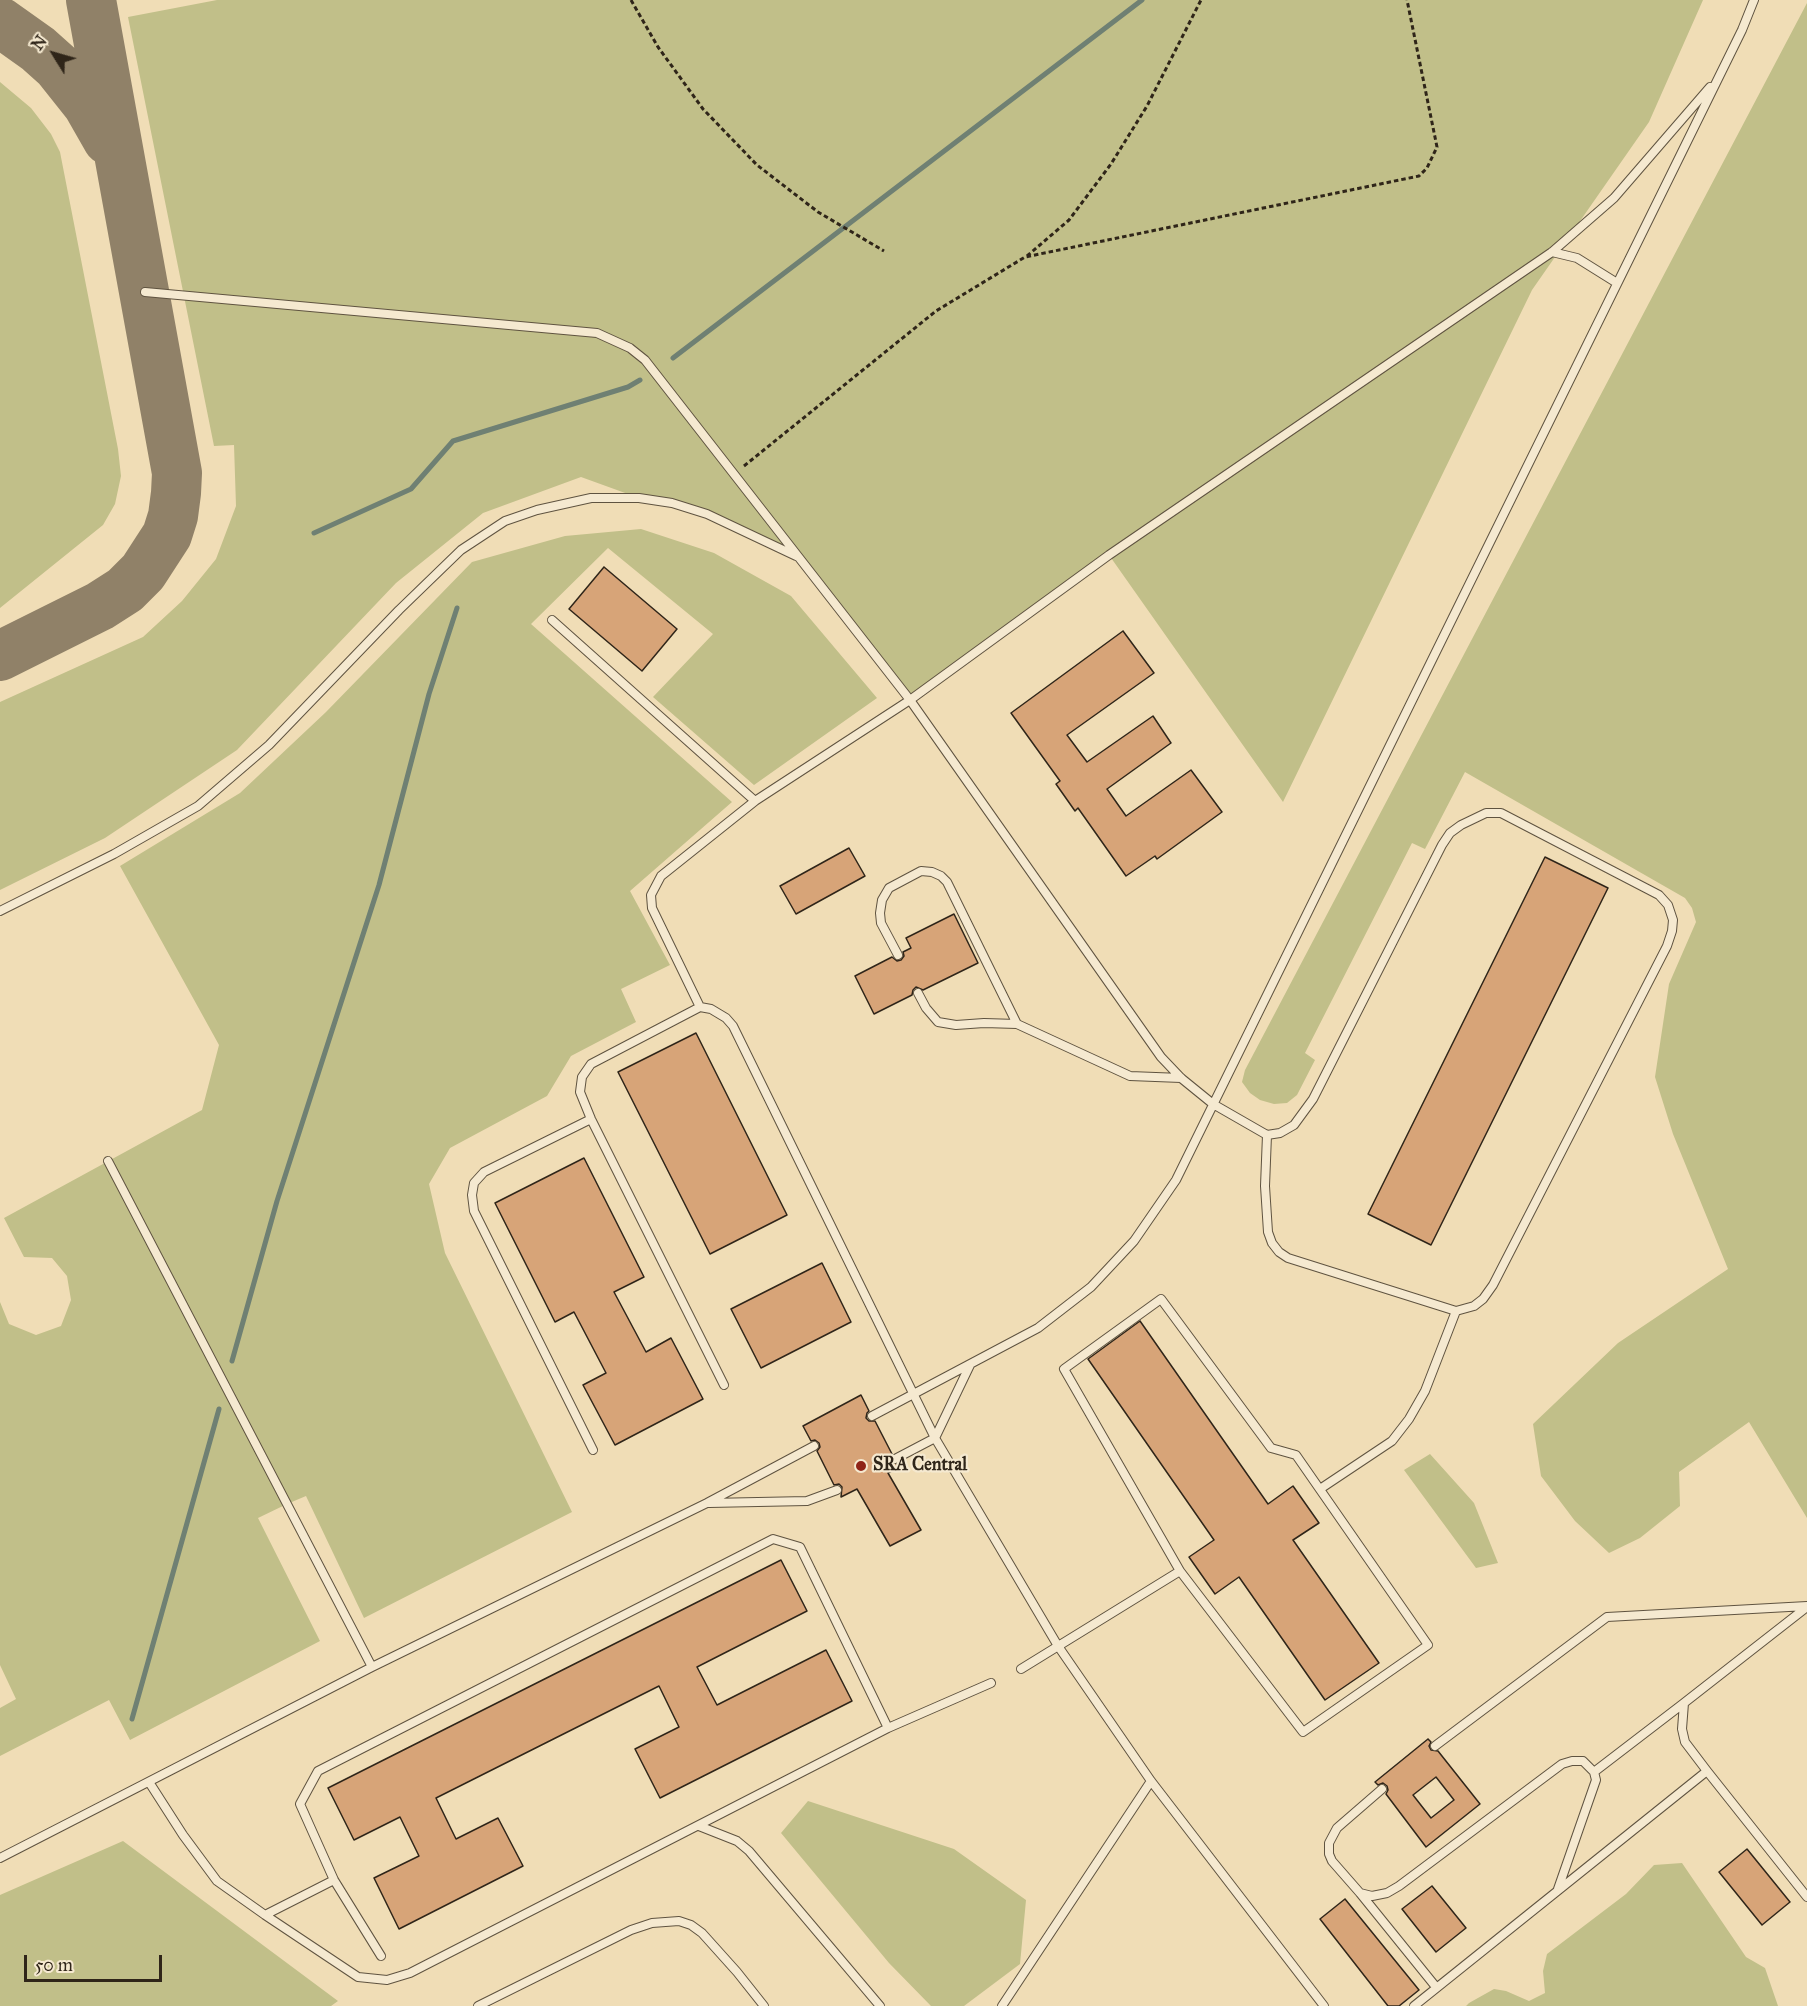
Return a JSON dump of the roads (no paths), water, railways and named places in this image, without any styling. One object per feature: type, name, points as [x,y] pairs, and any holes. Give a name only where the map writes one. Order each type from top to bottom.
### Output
[{"type":"lane","points":[[872,1416],[1038,1328],[1091,1287],[1134,1241],[1176,1180],[1742,30],[1754,0]]},
{"type":"lane","points":[[700,1007],[652,908],[651,895],[661,876],[755,801],[910,700],[1109,555],[1552,252],[1614,198],[1719,76]]},
{"type":"lane","points":[[1552,252],[1577,258],[1617,283]]},
{"type":"lane","points":[[145,292],[597,333],[630,348],[645,360],[910,700],[1161,1058],[1213,1104],[1267,1135],[1280,1133],[1294,1125],[1313,1100],[1442,845],[1449,833],[1461,825],[1486,813],[1501,813],[1659,895],[1668,905],[1672,931],[1667,946],[1493,1285],[1483,1299],[1474,1306],[1456,1311],[1288,1258],[1279,1252],[1268,1232],[1265,1186],[1267,1135]]},
{"type":"lane","points":[[0,910],[114,854],[198,806],[269,746],[399,610],[461,550],[505,521],[537,510],[591,498],[639,498],[672,503],[708,514],[797,556]]},
{"type":"lane","points":[[552,620],[755,801]]},
{"type":"lane","points":[[898,954],[881,923],[882,900],[890,888],[921,871],[941,876],[947,882],[1017,1024]]},
{"type":"lane","points":[[918,993],[926,1008],[938,1022],[956,1025],[1017,1024],[1130,1076],[1181,1078]]},
{"type":"lane","points":[[724,1385],[591,1119],[580,1092],[582,1077],[591,1064],[700,1007],[711,1009],[726,1018],[733,1026],[935,1438],[1058,1646],[1151,1781],[1324,2006]]},
{"type":"lane","points":[[591,1119],[484,1172],[474,1183],[472,1195],[474,1210],[593,1450]]},
{"type":"lane","points":[[108,1161],[372,1667]]},
{"type":"lane","points":[[1161,1299],[1271,1448],[1296,1455],[1428,1645],[1303,1732],[1180,1571],[1064,1369],[1161,1299]]},
{"type":"lane","points":[[1320,1489],[1392,1441],[1409,1419],[1425,1391],[1456,1311]]},
{"type":"lane","points":[[895,1459],[935,1438],[970,1365]]},
{"type":"lane","points":[[0,1858],[372,1667],[707,1503],[814,1446]]},
{"type":"lane","points":[[707,1503],[807,1501],[837,1490]]},
{"type":"lane","points":[[381,1956],[334,1880],[300,1804],[318,1771],[773,1539],[800,1547],[888,1728]]},
{"type":"lane","points":[[1021,1669],[1180,1571]]},
{"type":"lane","points":[[1594,1772],[1807,1607]]},
{"type":"lane","points":[[1435,1746],[1607,1617],[1807,1607]]},
{"type":"lane","points":[[149,1782],[217,1881],[358,1977],[387,1980],[410,1973],[888,1728],[991,1683]]},
{"type":"lane","points":[[1684,1703],[1682,1728],[1685,1742],[1807,1897]]},
{"type":"lane","points":[[1360,1893],[1372,1896],[1387,1893],[1399,1886],[1562,1764],[1583,1761],[1594,1772],[1596,1780],[1558,1889]]},
{"type":"lane","points":[[1414,2006],[1707,1771]]},
{"type":"lane","points":[[1002,2006],[1151,1781]]},
{"type":"lane","points":[[1382,1789],[1337,1828],[1329,1843],[1329,1854],[1332,1861],[1436,1987]]},
{"type":"lane","points":[[699,1826],[737,1842],[749,1851],[880,2006]]},
{"type":"lane","points":[[265,1915],[334,1880]]},
{"type":"lane","points":[[478,2006],[631,1930],[652,1923],[679,1921],[691,1925],[702,1933],[764,2006]]},
{"type":"lane","points":[[858,1981],[873,2006]]},
{"type":"waterway","points":[[673,358],[1142,0]]},
{"type":"waterway","points":[[314,533],[411,489],[453,441],[628,387],[640,380]]},
{"type":"waterway","points":[[232,1361],[277,1201],[379,885],[429,694],[457,608]]},
{"type":"waterway","points":[[132,1719],[219,1409]]},
{"type":"place","name":"SRA Central","points":[[861,1466]]}]
